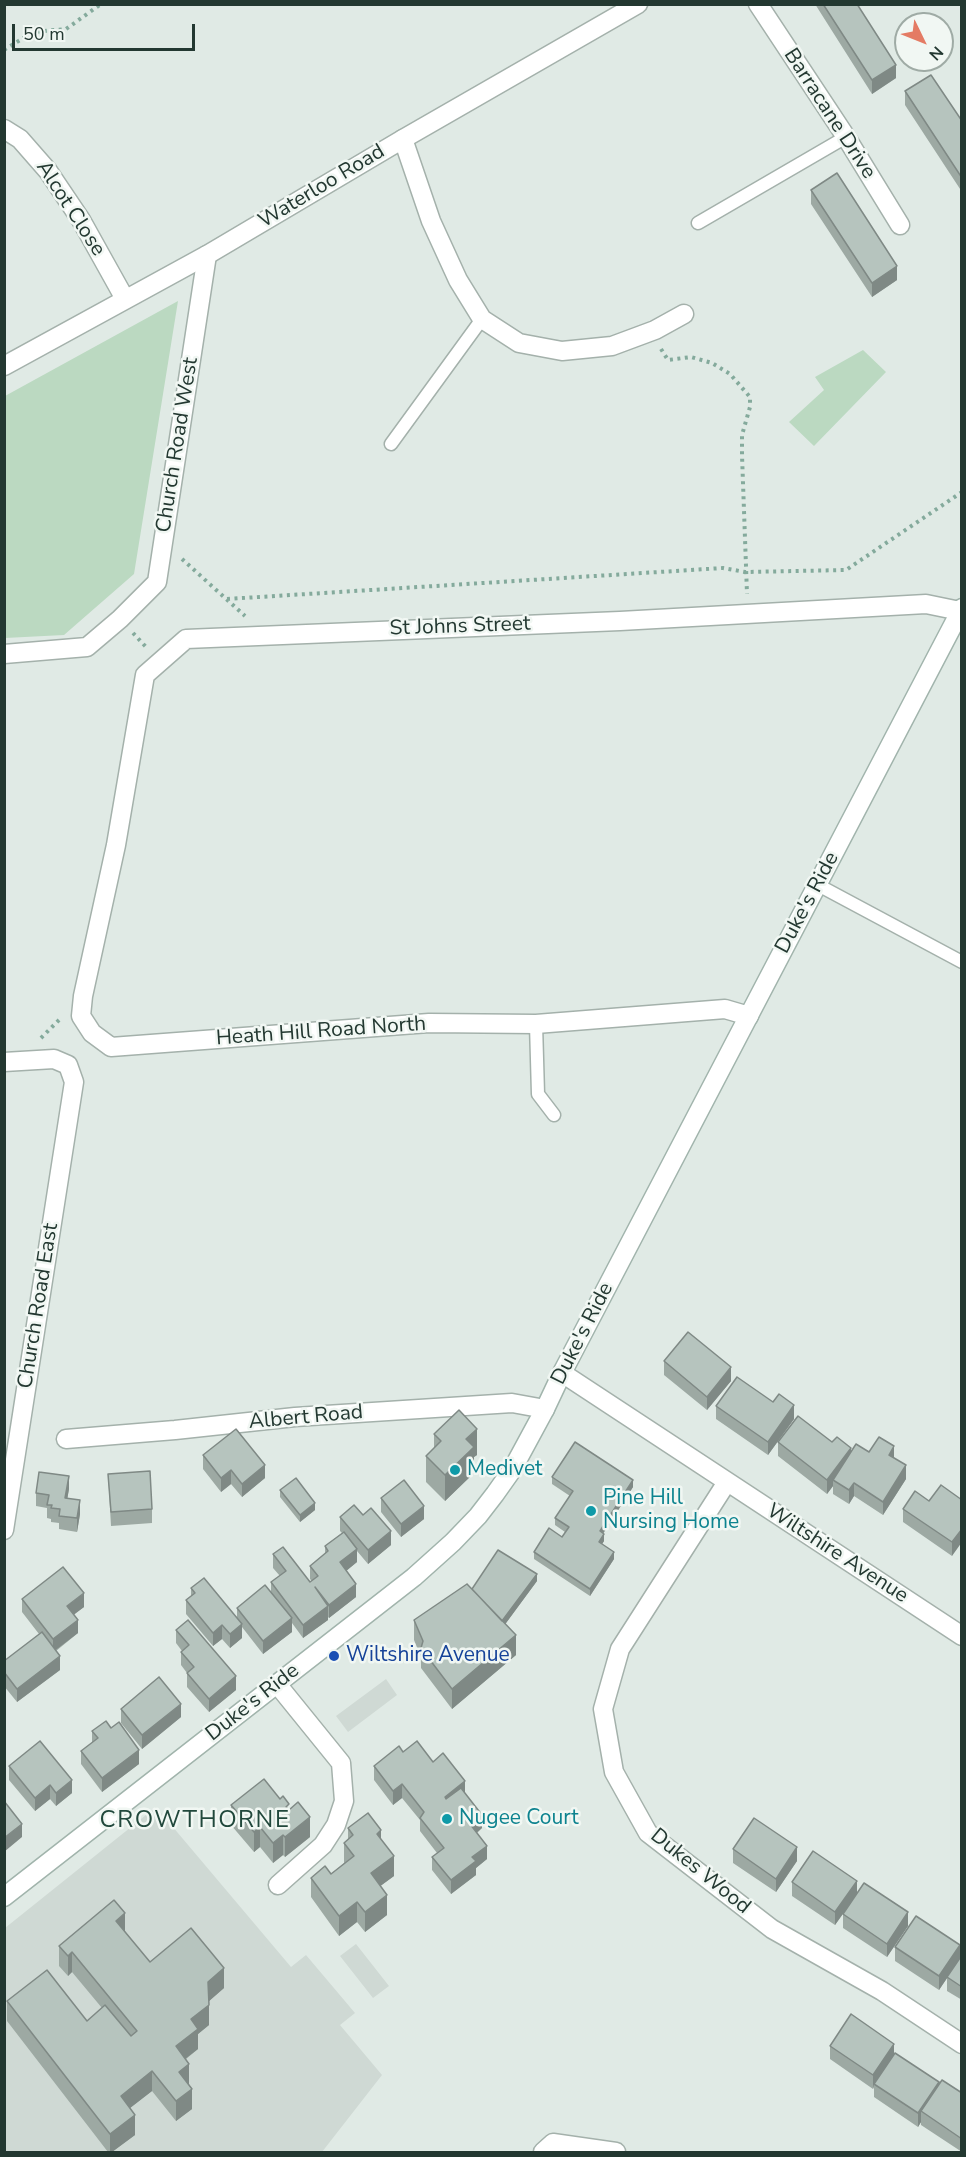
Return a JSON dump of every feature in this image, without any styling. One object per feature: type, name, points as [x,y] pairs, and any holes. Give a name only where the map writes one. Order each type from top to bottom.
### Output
[{"type":"street","name":"Waterloo Road","points":[[4,366],[207,255],[638,4]]},
{"type":"street","name":"Barracane Drive","points":[[758,4],[846,137],[900,225]]},
{"type":"street","name":"Alcot Close","points":[[4,129],[21,139],[48,171],[81,220],[125,299]]},
{"type":"street","points":[[403,139],[431,221],[458,280],[482,319],[519,343],[562,351],[612,346],[655,330],[684,314]]},
{"type":"street","name":"Church Road West","points":[[4,654],[87,647],[120,619],[157,582],[207,255]]},
{"type":"street","name":"St Johns Street","points":[[116,845],[145,675],[186,639],[620,621],[926,604],[961,610]]},
{"type":"street","name":"Duke's Ride","points":[[4,1896],[414,1577],[462,1534],[478,1516],[512,1470],[545,1409],[961,610]]},
{"type":"street","name":"Heath Hill Road North","points":[[116,845],[83,996],[81,1016],[92,1033],[111,1047],[429,1023],[536,1023],[725,1009],[749,1016]]},
{"type":"street","name":"Church Road East","points":[[4,1530],[11,1441],[74,1082],[68,1065],[54,1059],[11,1062]]},
{"type":"street","name":"Wiltshire Avenue","points":[[562,1373],[962,1636]]},
{"type":"street","name":"Albert Road","points":[[66,1439],[295,1417],[512,1403],[545,1409]]},
{"type":"street","name":"Dukes Wood","points":[[727,1482],[620,1649],[603,1709],[614,1772],[648,1833],[772,1929],[882,1991],[962,2044]]},
{"type":"street","points":[[277,1684],[341,1763],[344,1801],[336,1825],[323,1845],[278,1885]]},
{"type":"street","points":[[543,2152],[553,2144],[616,2152]]},
{"type":"lane","points":[[698,223],[846,137]]},
{"type":"lane","points":[[391,444],[482,319]]},
{"type":"lane","points":[[818,885],[962,962]]},
{"type":"lane","points":[[536,1023],[538,1094],[554,1115]]},
{"type":"path","points":[[4,50],[33,32],[66,29],[101,4]]},
{"type":"path","points":[[655,330],[660,348],[668,360],[691,357],[712,363],[730,374],[750,397],[750,407],[742,435],[748,613]]},
{"type":"path","points":[[227,599],[723,568],[745,572],[846,570],[962,492]]},
{"type":"path","points":[[161,555],[180,557],[227,599],[248,619],[251,636]]},
{"type":"path","points":[[120,619],[160,662]]},
{"type":"path","points":[[11,1062],[83,996]]},
{"type":"shaded area","points":[[386,1679],[397,1695],[348,1732],[336,1716]]},
{"type":"shaded area","points":[[156,1807],[291,1967],[306,1955],[355,2013],[340,2025],[382,2075],[322,2152],[7,2152],[5,2150],[5,1928]]},
{"type":"shaded area","points":[[356,1944],[389,1986],[373,1998],[340,1956]]},
{"type":"green space","points":[[178,301],[134,574],[64,635],[5,638],[5,396]]},
{"type":"green space","points":[[863,350],[886,372],[814,446],[789,422],[824,390],[815,377]]},
{"type":"building","points":[[823,4],[857,4],[894,62],[894,66],[872,80]]},
{"type":"building","points":[[931,75],[962,121],[962,178],[905,91]]},
{"type":"building","points":[[837,173],[897,266],[872,283],[811,190]]},
{"type":"building","points":[[688,1332],[731,1367],[707,1397],[664,1361]]},
{"type":"building","points":[[737,1377],[773,1402],[779,1394],[794,1405],[768,1442],[716,1406]]},
{"type":"building","points":[[459,1410],[477,1429],[466,1439],[474,1447],[445,1475],[426,1456],[441,1441],[434,1434]]},
{"type":"building","points":[[798,1416],[832,1442],[837,1437],[851,1448],[827,1480],[778,1442]]},
{"type":"building","points":[[236,1429],[265,1465],[242,1484],[231,1470],[221,1478],[203,1455]]},
{"type":"building","points":[[879,1437],[894,1446],[889,1455],[906,1465],[883,1502],[854,1483],[849,1490],[833,1480],[856,1444],[869,1452]]},
{"type":"building","name":"Pine Hill Nursing Home","points":[[575,1442],[633,1480],[600,1531],[604,1534],[599,1542],[614,1552],[590,1589],[534,1552],[549,1528],[562,1537],[569,1527],[555,1518],[573,1491],[552,1477]]},
{"type":"building","points":[[150,1471],[152,1509],[111,1512],[108,1474]]},
{"type":"building","points":[[39,1472],[69,1476],[65,1498],[80,1500],[77,1518],[59,1516],[60,1509],[47,1505],[49,1495],[36,1493]]},
{"type":"building","points":[[296,1478],[315,1503],[300,1515],[280,1490]]},
{"type":"building","points":[[404,1480],[424,1506],[401,1524],[381,1498]]},
{"type":"building","points":[[941,1485],[962,1500],[962,1529],[952,1542],[903,1509],[915,1491],[929,1501]]},
{"type":"building","points":[[354,1505],[363,1515],[371,1508],[391,1531],[368,1550],[340,1517]]},
{"type":"building","points":[[344,1532],[357,1549],[340,1562],[356,1584],[329,1605],[315,1587],[328,1606],[303,1625],[271,1582],[286,1571],[273,1554],[283,1547],[310,1582],[318,1576],[310,1566],[328,1551],[325,1546]]},
{"type":"building","points":[[498,1550],[537,1574],[502,1621],[472,1589]]},
{"type":"building","points":[[63,1567],[84,1593],[67,1606],[78,1620],[53,1639],[22,1599]]},
{"type":"building","points":[[204,1578],[242,1624],[230,1634],[222,1625],[213,1633],[186,1600],[195,1593],[191,1588]]},
{"type":"building","points":[[467,1584],[516,1635],[452,1689],[421,1648],[423,1641],[414,1620]]},
{"type":"building","points":[[265,1585],[292,1618],[263,1641],[237,1608]]},
{"type":"building","points":[[188,1620],[236,1676],[209,1699],[187,1673],[194,1667],[181,1652],[189,1645],[176,1630]]},
{"type":"building","points":[[42,1632],[60,1656],[17,1689],[4,1672],[4,1661]]},
{"type":"building","points":[[159,1677],[181,1704],[142,1735],[121,1709]]},
{"type":"building","points":[[106,1721],[111,1728],[119,1722],[139,1750],[102,1778],[81,1751],[98,1738],[92,1731]]},
{"type":"building","points":[[40,1741],[72,1780],[56,1793],[50,1785],[35,1798],[9,1766]]},
{"type":"building","name":"Nugee Court","points":[[417,1741],[433,1762],[443,1753],[465,1781],[445,1797],[446,1799],[461,1788],[482,1815],[470,1824],[487,1846],[472,1857],[476,1861],[451,1880],[432,1857],[444,1848],[420,1818],[424,1812],[402,1784],[393,1791],[374,1766],[399,1746],[403,1752]]},
{"type":"building","points":[[264,1779],[280,1799],[283,1796],[289,1804],[286,1807],[289,1810],[298,1802],[310,1817],[285,1837],[283,1835],[273,1843],[260,1827],[254,1832],[231,1805]]},
{"type":"building","points":[[4,1801],[22,1824],[4,1838]]},
{"type":"building","points":[[368,1813],[381,1830],[377,1834],[394,1856],[371,1873],[387,1895],[365,1912],[357,1902],[339,1916],[311,1878],[325,1866],[331,1874],[354,1856],[344,1843],[353,1835],[348,1828]]},
{"type":"building","points":[[754,1818],[797,1847],[776,1879],[733,1849]]},
{"type":"building","points":[[813,1851],[857,1881],[835,1912],[792,1882]]},
{"type":"building","points":[[864,1883],[908,1912],[887,1944],[843,1914]]},
{"type":"building","points":[[114,1900],[125,1913],[116,1921],[150,1962],[191,1928],[224,1968],[208,1982],[209,2005],[191,2019],[198,2029],[176,2046],[189,2064],[179,2072],[192,2089],[176,2101],[152,2071],[121,2096],[135,2115],[110,2134],[7,2001],[47,1970],[87,2021],[105,2005],[131,2036],[137,2031],[72,1952],[68,1956],[59,1946]]},
{"type":"building","points":[[916,1916],[960,1945],[939,1976],[895,1947]]},
{"type":"building","points":[[962,1955],[962,1987],[947,1977]]},
{"type":"building","points":[[851,2014],[894,2044],[873,2075],[830,2046]]},
{"type":"building","points":[[895,2053],[939,2082],[918,2113],[874,2084]]},
{"type":"building","points":[[942,2080],[962,2093],[962,2139],[921,2111]]},
{"type":"place","name":"Medivet","points":[[455,1470]]},
{"type":"place","name":"Pine Hill Nursing Home","points":[[591,1511]]},
{"type":"place","name":"Wiltshire Avenue","points":[[334,1656]]},
{"type":"place","name":"Nugee Court","points":[[447,1819]]},
{"type":"district","name":"CROWTHORNE","points":[[195,1821]]}]
